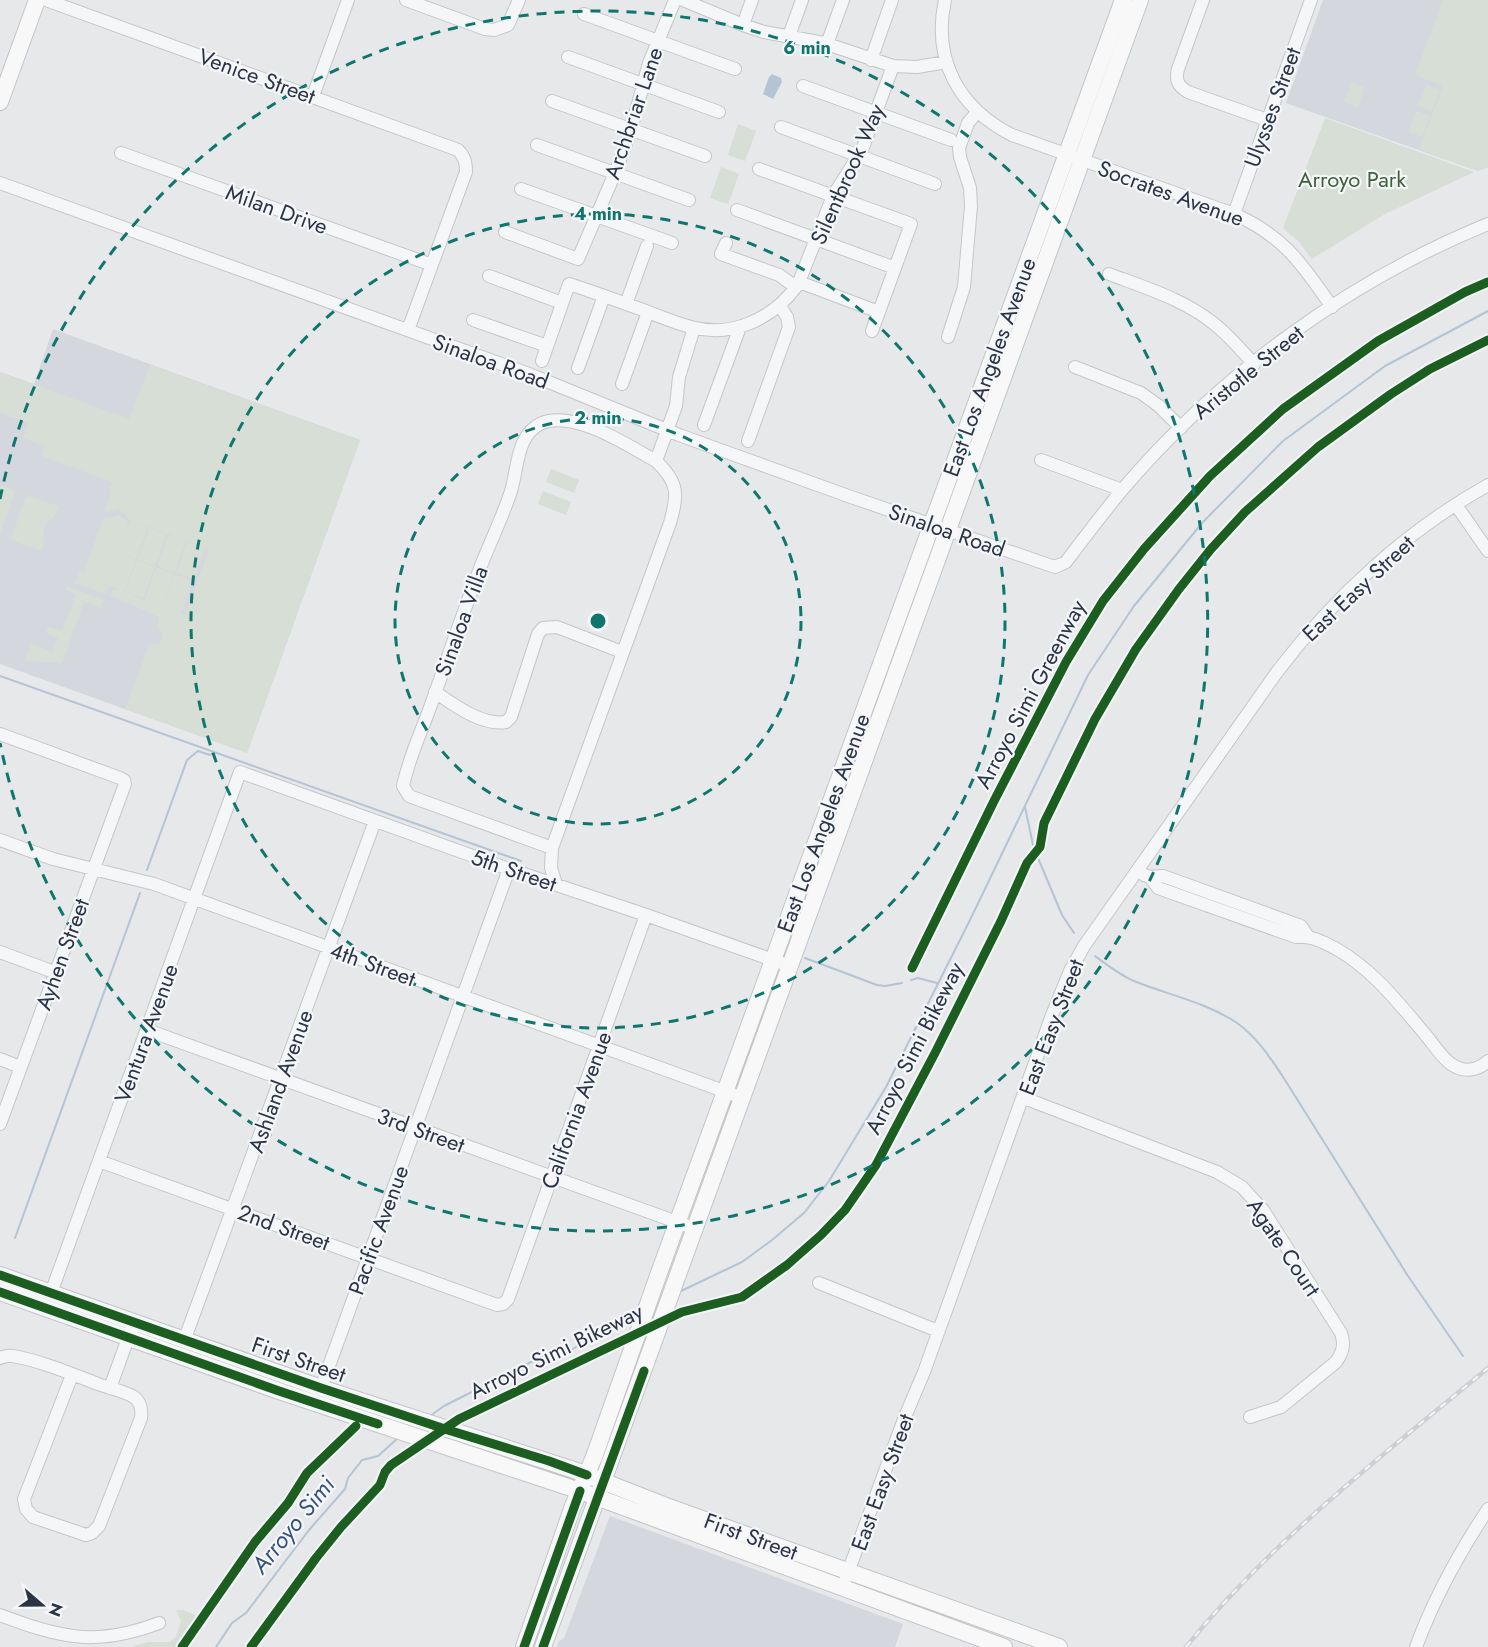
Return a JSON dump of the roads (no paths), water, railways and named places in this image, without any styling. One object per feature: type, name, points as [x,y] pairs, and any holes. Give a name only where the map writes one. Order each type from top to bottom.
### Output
[{"type":"main road","points":[[0,102],[37,0]]},
{"type":"main road","name":"East Los Angeles Avenue","points":[[543,1647],[790,966],[941,527],[1073,159],[1123,0]]},
{"type":"main road","name":"East Los Angeles Avenue","points":[[1073,159],[1140,0]]},
{"type":"main road","name":"East Los Angeles Avenue","points":[[524,1647],[773,960],[941,527]]},
{"type":"main road","name":"First Street","points":[[0,1275],[51,1293],[131,1330],[378,1424],[580,1491],[600,1490],[849,1571],[1059,1647]]},
{"type":"main road","name":"First Street","points":[[0,1292],[131,1330],[184,1341],[587,1475],[600,1490],[843,1588],[1004,1647]]},
{"type":"street","name":"Venice Street","points":[[46,0],[458,150],[464,158],[466,172],[432,265]]},
{"type":"street","points":[[313,96],[348,0]]},
{"type":"street","points":[[406,0],[486,29],[501,29],[508,25],[519,0]]},
{"type":"street","name":"Archbriar Lane","points":[[505,232],[578,259],[615,173],[631,130],[657,40],[675,0]]},
{"type":"street","points":[[682,0],[702,3],[743,26],[827,44],[893,66],[917,67],[946,62]]},
{"type":"street","points":[[743,26],[752,0]]},
{"type":"street","points":[[789,36],[802,0]]},
{"type":"street","points":[[827,44],[843,0]]},
{"type":"street","points":[[871,60],[892,0]]},
{"type":"street","name":"Socrates Avenue","points":[[945,0],[942,14],[942,39],[946,62],[962,95],[977,112],[998,128],[1012,135],[1254,223],[1279,240],[1301,263],[1332,307]]},
{"type":"street","points":[[1203,0],[1178,69],[1176,76],[1178,83],[1188,92],[1267,120]]},
{"type":"street","name":"Ulysses Street","points":[[1234,214],[1311,0]]},
{"type":"street","points":[[584,14],[735,69]]},
{"type":"street","points":[[568,57],[719,112]]},
{"type":"street","name":"Silentbrook Way","points":[[562,303],[569,284],[694,328],[710,330],[740,327],[756,321],[780,306],[797,285],[833,196],[860,156],[893,66]]},
{"type":"street","points":[[803,86],[951,140]]},
{"type":"street","points":[[552,101],[705,156]]},
{"type":"street","points":[[948,337],[964,287],[971,206],[970,188],[959,148],[968,123],[977,112]]},
{"type":"street","points":[[780,127],[935,184]]},
{"type":"street","points":[[537,145],[689,200]]},
{"type":"street","name":"Milan Drive","points":[[122,153],[432,265]]},
{"type":"street","points":[[759,169],[911,224],[872,331]]},
{"type":"street","name":"Sinaloa Road","points":[[0,183],[529,374],[666,432],[1049,566]]},
{"type":"street","points":[[521,189],[672,243]]},
{"type":"street","points":[[737,210],[895,268]]},
{"type":"street","name":"Aristotle Street","points":[[1049,566],[1066,562],[1122,490],[1181,428],[1291,335],[1332,307],[1399,267],[1488,224]]},
{"type":"street","points":[[726,243],[721,254],[779,275],[797,285],[879,312]]},
{"type":"street","points":[[626,304],[647,246]]},
{"type":"street","points":[[408,330],[432,265]]},
{"type":"street","points":[[1109,274],[1176,300],[1198,313],[1217,326],[1254,364]]},
{"type":"street","points":[[489,276],[562,303],[542,361]]},
{"type":"street","points":[[578,369],[604,296]]},
{"type":"street","points":[[748,441],[789,327],[787,316],[780,306]]},
{"type":"street","points":[[621,384],[648,312]]},
{"type":"street","points":[[473,320],[547,346]]},
{"type":"street","points":[[704,425],[740,327]]},
{"type":"street","points":[[656,460],[676,406],[679,377],[694,328]]},
{"type":"street","points":[[1075,367],[1141,393],[1159,406],[1181,428]]},
{"type":"street","name":"Sinaloa Villa","points":[[552,848],[409,796],[403,786],[479,571],[504,514],[514,481],[519,453],[525,439],[542,423],[565,420],[586,425],[656,460],[672,481],[677,497],[670,523],[552,848],[551,868],[556,884]]},
{"type":"street","points":[[1041,460],[1122,490]]},
{"type":"street","name":"East Easy Street","points":[[843,1588],[1052,1015],[1070,971],[1084,946],[1277,672],[1305,636],[1334,604],[1372,568],[1411,536],[1488,485]]},
{"type":"street","points":[[1456,505],[1488,551]]},
{"type":"street","points":[[435,692],[447,701],[489,722],[506,722],[511,717],[538,634],[543,628],[557,627],[622,652]]},
{"type":"street","name":"Ayhen Street","points":[[0,734],[120,778],[125,784],[0,1124]]},
{"type":"street","name":"5th Street","points":[[240,772],[509,869],[790,966]]},
{"type":"street","name":"Ventura Avenue","points":[[51,1293],[240,772]]},
{"type":"street","name":"Ashland Avenue","points":[[184,1341],[375,821]]},
{"type":"street","name":"4th Street","points":[[0,840],[53,859],[154,884],[195,898],[743,1098]]},
{"type":"street","name":"Pacific Avenue","points":[[321,1388],[509,869]]},
{"type":"street","points":[[1138,872],[1150,877],[1163,876],[1301,926],[1307,935],[1343,953],[1364,968],[1392,996],[1450,1063],[1471,1071],[1481,1068],[1488,1061]]},
{"type":"street","points":[[1150,877],[1158,888],[1244,920],[1296,937],[1307,935]]},
{"type":"street","points":[[1244,920],[1249,907]]},
{"type":"street","name":"California Avenue","points":[[503,1304],[508,1299],[646,915]]},
{"type":"street","points":[[0,952],[54,972]]},
{"type":"street","name":"3rd Street","points":[[147,1030],[696,1229]]},
{"type":"street","points":[[0,1059],[20,1066]]},
{"type":"street","name":"Agate Court","points":[[1023,1098],[1217,1172],[1242,1187],[1263,1210],[1341,1332],[1344,1345],[1336,1362],[1281,1407],[1250,1417]]},
{"type":"street","name":"2nd Street","points":[[99,1161],[497,1305],[503,1304]]},
{"type":"street","points":[[819,1283],[938,1330]]},
{"type":"street","points":[[110,1388],[131,1330]]},
{"type":"street","points":[[2,1357],[15,1356],[72,1374],[133,1397],[141,1407],[141,1418],[99,1526],[92,1533],[81,1534],[33,1517],[26,1509],[24,1499],[72,1374]]},
{"type":"street","points":[[1416,1647],[1443,1583],[1488,1509]]},
{"type":"street","points":[[0,1615],[50,1634],[91,1641],[112,1640],[128,1636],[159,1623]]},
{"type":"water","points":[[772,74],[781,78],[782,82],[773,99],[763,94]]},
{"type":"waterway","name":"Arroyo Simi","points":[[681,1291],[742,1262],[772,1240],[804,1213],[829,1181],[886,1087],[970,920],[1088,675],[1134,606],[1202,523],[1283,441],[1385,366],[1488,311]]},
{"type":"waterway","points":[[0,676],[521,861]]},
{"type":"waterway","points":[[147,870],[187,760],[198,751],[210,755],[213,753]]},
{"type":"waterway","points":[[1025,807],[1033,845]]},
{"type":"waterway","points":[[1038,858],[1062,915],[1074,933]]},
{"type":"waterway","points":[[15,1238],[140,893]]},
{"type":"waterway","points":[[1095,956],[1134,981],[1200,1004],[1225,1016],[1237,1023],[1258,1042],[1285,1080],[1408,1276],[1463,1356]]},
{"type":"waterway","points":[[805,958],[877,985],[902,983]]},
{"type":"waterway","points":[[911,980],[918,978],[937,983]]},
{"type":"waterway","name":"Arroyo Simi","points":[[430,1416],[444,1406],[549,1353],[569,1351],[638,1312]]},
{"type":"waterway","name":"Arroyo Simi","points":[[216,1647],[232,1623],[246,1613],[309,1530],[345,1489],[348,1478],[362,1460],[378,1456],[398,1438]]},
{"type":"railway","points":[[1186,1647],[1219,1608],[1292,1535],[1369,1466],[1488,1368]]},
{"type":"park label","name":"Arroyo Park","points":[[1352,179]]}]
